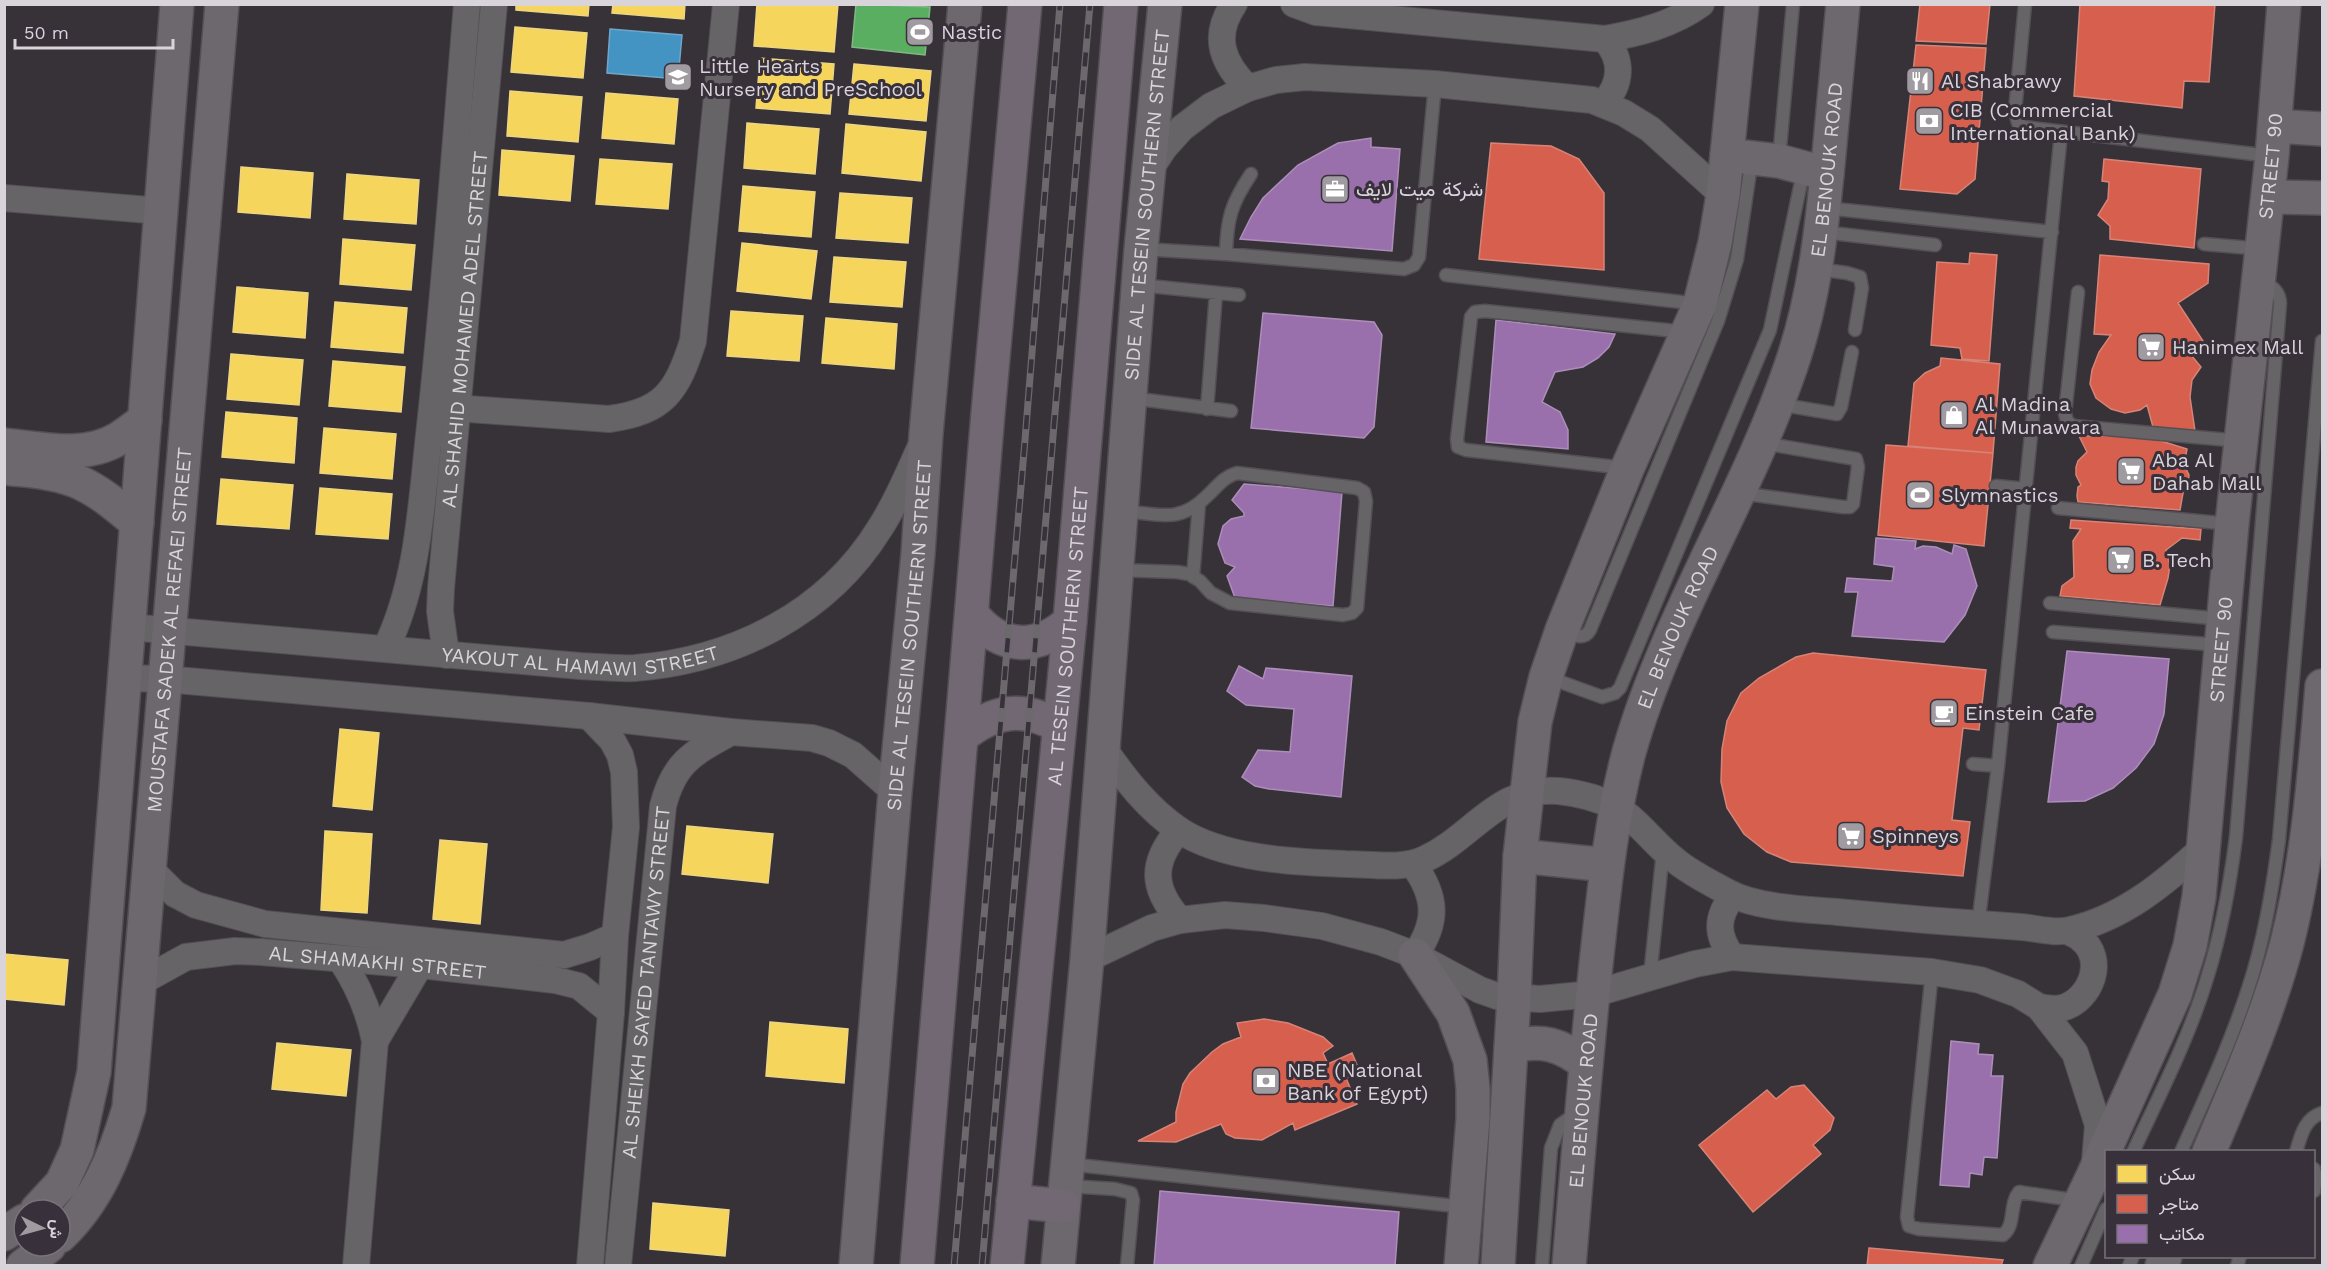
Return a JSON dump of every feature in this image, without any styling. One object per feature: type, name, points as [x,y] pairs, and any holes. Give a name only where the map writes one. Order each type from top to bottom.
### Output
[{"type":"highway","points":[[917,1266],[1025,4]]},
{"type":"highway","name":"AL TESEIN SOUTHERN STREET","points":[[1007,1266],[1070,621],[1121,4]]},
{"type":"highway","points":[[972,614],[989,632],[1013,642],[1038,641],[1050,637],[1070,621]]},
{"type":"highway","points":[[962,736],[987,718],[1001,714],[1031,714],[1059,726]]},
{"type":"highway","points":[[1013,1201],[1065,1185]]},
{"type":"street","name":"MOUSTAFA SADEK AL REFAEI STREET","points":[[48,1198],[62,1183],[77,1150],[94,1072],[177,4]]},
{"type":"street","name":"MOUSTAFA SADEK AL REFAEI STREET","points":[[72,1225],[97,1192],[120,1140],[129,1108],[222,4]]},
{"type":"street","name":"AL SHAHID MOHAMED ADEL STREET","points":[[386,648],[398,624],[414,563],[432,407],[467,4]]},
{"type":"street","name":"AL SHAHID MOHAMED ADEL STREET","points":[[446,655],[441,600],[494,4]]},
{"type":"street","points":[[432,407],[609,419],[636,415],[656,405],[675,386],[685,366],[693,341],[726,4]]},
{"type":"street","name":"SIDE AL TESEIN SOUTHERN STREET","points":[[856,1266],[895,792],[918,554],[926,434],[965,4]]},
{"type":"street","name":"SIDE AL TESEIN SOUTHERN STREET","points":[[1058,1266],[1087,959],[1139,285],[1165,4]]},
{"type":"street","points":[[1234,4],[1227,14],[1222,34],[1224,55],[1233,73],[1248,88]]},
{"type":"street","points":[[1294,4],[1316,12],[1605,39],[1663,25],[1701,4]]},
{"type":"street","name":"EL BENOUK ROAD","points":[[1569,1266],[1586,1064],[1607,865],[1628,758],[1645,701],[1777,404],[1801,336],[1816,269],[1823,220],[1778,163],[1742,4]]},
{"type":"street","name":"EL BENOUK ROAD","points":[[1498,1266],[1520,855],[1535,722],[1546,677],[1562,630],[1627,469],[1695,318],[1715,243],[1723,195],[1778,163],[1843,4]]},
{"type":"street","name":"STREET 90","points":[[2112,1150],[2175,994],[2190,946],[2199,897],[2232,524],[2274,141],[2284,4]]},
{"type":"street","points":[[1603,104],[1616,87],[1619,66],[1617,56],[1605,39]]},
{"type":"street","points":[[1149,171],[1164,148],[1182,128],[1211,106],[1248,88],[1276,80],[1305,76],[1435,84],[1592,100],[1650,129],[1723,195]]},
{"type":"street","points":[[460,87],[486,88]]},
{"type":"street","points":[[2274,141],[2322,129]]},
{"type":"street","points":[[2268,197],[2322,198]]},
{"type":"street","points":[[4,198],[161,211]]},
{"type":"street","points":[[4,445],[64,452],[84,450],[117,440],[145,420]]},
{"type":"street","name":"YAKOUT AL HAMAWI STREET","points":[[129,627],[446,655],[634,668],[699,657],[752,640],[771,631],[807,608],[842,577],[865,550],[896,501],[926,434]]},
{"type":"street","points":[[4,468],[49,472],[77,481],[102,494],[137,524]]},
{"type":"street","points":[[125,678],[165,679],[803,737],[829,743],[853,755],[895,792]]},
{"type":"street","points":[[2210,1150],[2254,1043],[2287,942],[2303,858],[2322,706]]},
{"type":"street","name":"AL SHEIKH SAYED TANTAWY STREET","points":[[589,716],[612,740],[620,755],[624,772],[626,826],[615,936],[590,1266]]},
{"type":"street","name":"AL SHEIKH SAYED TANTAWY STREET","points":[[618,1266],[663,806],[668,787],[675,772],[684,761],[694,752],[731,732]]},
{"type":"street","points":[[1104,749],[1147,804],[1179,830],[1207,844],[1232,852],[1325,863],[1413,864],[1444,848],[1508,800],[1526,793],[1556,791],[1585,795],[1617,807],[1663,850],[1693,873],[1733,895],[1801,908],[2067,931],[2081,938],[2091,953],[2094,971],[2089,988],[2077,1002],[2060,1009],[2038,1008]]},
{"type":"street","points":[[1179,830],[1166,846],[1158,865],[1158,886],[1166,905],[1180,920]]},
{"type":"street","points":[[2067,931],[2111,915],[2144,898],[2170,879],[2204,847]]},
{"type":"street","points":[[1520,855],[1607,865]]},
{"type":"street","points":[[1413,864],[1425,880],[1432,899],[1432,920],[1426,939],[1414,955]]},
{"type":"street","name":"AL SHAMAKHI STREET","points":[[149,868],[175,894],[196,905],[265,924],[539,965],[579,986],[611,1012]]},
{"type":"street","points":[[1732,957],[1720,934],[1720,920],[1724,906],[1733,895]]},
{"type":"street","points":[[1087,959],[1152,928],[1180,920],[1225,915],[1322,926],[1381,942],[1414,955],[1480,990],[1497,996],[1549,999],[1593,994],[1695,964],[1732,957],[1932,972],[1980,980],[2018,994],[2038,1008],[2075,1053],[2098,1125],[2094,1195]]},
{"type":"street","name":"AL SHAMAKHI STREET","points":[[140,983],[186,957],[210,954],[261,952],[420,965],[539,965],[615,936]]},
{"type":"street","points":[[1414,955],[1443,996],[1463,1036],[1470,1060],[1473,1089],[1472,1127],[1461,1266]]},
{"type":"street","points":[[341,960],[367,1007],[375,1041],[355,1262]]},
{"type":"street","points":[[375,1041],[420,965]]},
{"type":"street","points":[[1511,1047],[1530,1043],[1548,1043],[1560,1046],[1586,1064]]},
{"type":"street","points":[[1472,1127],[1507,1129]]},
{"type":"street","name":"STREET 90","points":[[2050,1266],[2094,1195],[2105,1168]]},
{"type":"lane","name":"EL BENOUK ROAD","points":[[1562,630],[1580,637],[1585,636],[1590,630],[1707,351],[1729,290],[1737,259],[1778,163],[1793,4]]},
{"type":"lane","points":[[2025,4],[2016,118],[2024,128],[2061,133],[2274,141]]},
{"type":"lane","points":[[1142,249],[1404,269],[1414,265],[1419,257],[1435,84]]},
{"type":"lane","points":[[1978,925],[1998,766],[2061,133]]},
{"type":"lane","points":[[1546,677],[1602,697],[1615,693],[1620,688],[1770,330],[1778,163]]},
{"type":"lane","points":[[1226,254],[1227,225],[1236,198],[1251,174]]},
{"type":"lane","points":[[1823,220],[2052,232]]},
{"type":"lane","points":[[1823,220],[1935,245]]},
{"type":"lane","points":[[2204,244],[2263,249]]},
{"type":"lane","points":[[1816,269],[1860,277],[1862,288],[1855,330]]},
{"type":"lane","points":[[1446,276],[1695,318]]},
{"type":"lane","points":[[2134,1150],[2193,1020],[2208,976],[2230,884],[2236,837],[2280,304],[2275,289],[2259,283]]},
{"type":"lane","points":[[1139,285],[1239,295]]},
{"type":"lane","points":[[2078,292],[2065,414],[2067,421],[2073,426],[2241,441]]},
{"type":"lane","points":[[1207,409],[1216,293]]},
{"type":"lane","points":[[1627,469],[1466,450],[1458,447],[1457,439],[1472,317],[1475,312],[1485,311],[1695,318]]},
{"type":"lane","points":[[2182,1150],[2233,1035],[2262,939],[2272,890],[2279,840],[2322,341]]},
{"type":"lane","points":[[1777,404],[1838,414],[1852,352]]},
{"type":"lane","points":[[1130,398],[1231,411]]},
{"type":"lane","points":[[1739,493],[1847,508],[1853,504],[1858,467],[1853,457],[1760,442]]},
{"type":"lane","points":[[1117,570],[1177,572],[1193,578],[1211,593],[1230,603],[1343,615],[1352,613],[1357,608],[1365,501],[1364,492],[1357,488],[1237,473],[1222,481],[1199,504],[1178,516],[1122,511]]},
{"type":"lane","points":[[1996,486],[2027,489]]},
{"type":"lane","points":[[1193,578],[1199,504]]},
{"type":"lane","points":[[2058,508],[2232,524]]},
{"type":"lane","points":[[2050,603],[2222,632]]},
{"type":"lane","points":[[2054,632],[2222,632]]},
{"type":"lane","points":[[1973,764],[1998,766]]},
{"type":"lane","points":[[1650,977],[1663,850]]},
{"type":"lane","points":[[1932,972],[1907,1217],[1909,1226],[1919,1229],[2003,1235],[2009,1230],[2015,1199],[2019,1192],[2094,1195],[2081,1266]]},
{"type":"lane","points":[[1542,1266],[1551,1148],[1560,1125],[1567,1118],[1583,1111]]},
{"type":"lane","points":[[2297,1150],[2307,1123],[2314,1116],[2322,1113]]},
{"type":"lane","points":[[2315,1186],[2317,1170]]},
{"type":"lane","points":[[1065,1185],[1466,1207]]},
{"type":"lane","points":[[1065,1185],[1131,1192],[1133,1200],[1127,1266]]},
{"type":"building: سكن","points":[[516,4],[589,4],[588,16],[516,10]]},
{"type":"building: سكن","points":[[613,4],[685,4],[684,19],[612,13]]},
{"type":"building: سكن","points":[[757,4],[838,4],[834,52],[754,46]]},
{"type":"building: سكن","points":[[515,27],[587,33],[583,78],[511,72]]},
{"type":"building: سكن","points":[[760,58],[834,64],[830,114],[756,108]]},
{"type":"building: سكن","points":[[854,64],[931,71],[926,121],[849,114]]},
{"type":"building: سكن","points":[[510,91],[582,97],[578,142],[507,136]]},
{"type":"building: سكن","points":[[606,93],[678,99],[674,144],[602,138]]},
{"type":"building: سكن","points":[[747,123],[819,129],[815,174],[744,168]]},
{"type":"building: سكن","points":[[846,124],[926,132],[921,181],[842,173]]},
{"type":"building: سكن","points":[[502,150],[574,156],[570,201],[499,195]]},
{"type":"building: سكن","points":[[600,159],[672,164],[668,209],[596,204]]},
{"type":"building: سكن","points":[[241,167],[313,173],[310,218],[238,212]]},
{"type":"building: سكن","points":[[347,174],[419,180],[416,224],[344,219]]},
{"type":"building: سكن","points":[[743,186],[815,192],[811,237],[739,231]]},
{"type":"building: سكن","points":[[840,193],[912,198],[908,243],[836,238]]},
{"type":"building: سكن","points":[[343,239],[415,245],[411,290],[340,284]]},
{"type":"building: سكن","points":[[742,243],[817,251],[811,299],[737,291]]},
{"type":"building: سكن","points":[[834,257],[906,262],[902,307],[830,302]]},
{"type":"building: سكن","points":[[237,287],[308,293],[305,338],[233,332]]},
{"type":"building: سكن","points":[[335,302],[407,308],[403,353],[331,347]]},
{"type":"building: سكن","points":[[731,311],[803,316],[799,361],[727,356]]},
{"type":"building: سكن","points":[[826,318],[897,324],[894,369],[822,363]]},
{"type":"building: سكن","points":[[231,354],[303,360],[299,405],[227,399]]},
{"type":"building: سكن","points":[[333,361],[405,367],[401,412],[329,406]]},
{"type":"building: سكن","points":[[226,412],[297,418],[294,463],[222,457]]},
{"type":"building: سكن","points":[[324,428],[396,434],[392,479],[320,473]]},
{"type":"building: سكن","points":[[221,479],[293,485],[289,529],[217,524]]},
{"type":"building: سكن","points":[[320,488],[392,494],[388,539],[316,534]]},
{"type":"building: سكن","points":[[340,729],[379,733],[372,810],[333,806]]},
{"type":"building: سكن","points":[[687,826],[773,834],[768,883],[682,874]]},
{"type":"building: سكن","points":[[325,831],[372,834],[367,913],[321,910]]},
{"type":"building: سكن","points":[[440,840],[487,844],[480,924],[433,919]]},
{"type":"building: سكن","points":[[4,954],[68,960],[64,1005],[4,999]]},
{"type":"building: سكن","points":[[770,1022],[848,1029],[844,1083],[766,1076]]},
{"type":"building: سكن","points":[[277,1043],[351,1050],[346,1096],[272,1089]]},
{"type":"building: سكن","points":[[653,1203],[729,1210],[725,1256],[650,1249]]},
{"type":"building: متاجر","points":[[1920,4],[1990,4],[1986,44],[1916,41]]},
{"type":"building: متاجر","points":[[2080,4],[2215,4],[2209,82],[2184,81],[2182,108],[2074,96]]},
{"type":"building: متاجر","points":[[1916,45],[1986,48],[1975,179],[1957,194],[1900,189]]},
{"type":"building: متاجر","points":[[1491,143],[1551,146],[1579,159],[1604,193],[1604,270],[1479,259]]},
{"type":"building: متاجر","points":[[2104,159],[2201,169],[2194,248],[2110,239],[2110,226],[2098,215],[2108,199],[2109,182],[2102,181]]},
{"type":"building: متاجر","points":[[1970,253],[1997,255],[1989,361],[1962,359],[1960,348],[1931,345],[1937,262],[1969,264]]},
{"type":"building: متاجر","name":"Hanimex Mall","points":[[2100,255],[2209,264],[2208,283],[2178,303],[2203,341],[2191,355],[2201,367],[2192,380],[2190,397],[2195,431],[2153,427],[2147,405],[2140,410],[2125,413],[2111,409],[2096,398],[2090,384],[2092,370],[2099,352],[2111,335],[2094,334]]},
{"type":"building: متاجر","name":"Al Madina Al Munawara","points":[[1941,358],[2000,364],[1993,453],[1908,446],[1914,383],[1925,373],[1940,366]]},
{"type":"building: متاجر","name":"Aba Al Dahab Mall","points":[[2079,436],[2134,436],[2158,440],[2187,449],[2184,465],[2189,475],[2180,510],[2078,502],[2078,487],[2081,485],[2076,475],[2076,467],[2078,461],[2087,452]]},
{"type":"building: متاجر","points":[[1886,445],[1993,453],[1984,546],[1878,535]]},
{"type":"building: متاجر","name":"B. Tech","points":[[2071,520],[2201,529],[2200,540],[2182,538],[2166,550],[2170,565],[2160,605],[2060,596],[2062,586],[2074,577],[2073,541],[2081,529],[2070,528]]},
{"type":"building: متاجر","points":[[1813,653],[1986,670],[1979,730],[1963,728],[1952,820],[1970,822],[1963,876],[1791,862],[1767,852],[1744,834],[1727,808],[1721,782],[1722,749],[1727,721],[1741,693],[1759,678],[1796,657]]},
{"type":"building: متاجر","name":"NBE (National Bank of Egypt)","points":[[1264,1019],[1288,1023],[1323,1037],[1333,1046],[1323,1053],[1328,1064],[1352,1053],[1360,1072],[1346,1078],[1357,1104],[1295,1130],[1293,1123],[1262,1140],[1235,1138],[1226,1134],[1221,1124],[1176,1142],[1138,1141],[1176,1122],[1176,1112],[1183,1084],[1190,1073],[1212,1052],[1223,1044],[1241,1037],[1237,1023]]},
{"type":"building: متاجر","points":[[1804,1085],[1834,1118],[1830,1130],[1813,1145],[1821,1154],[1753,1212],[1699,1145],[1767,1090],[1776,1099],[1791,1087]]},
{"type":"building: متاجر","points":[[1869,1248],[2003,1260],[2001,1266],[1867,1266]]},
{"type":"building: مكاتب","name":"شركة ميت لايف","points":[[1371,138],[1371,147],[1400,149],[1392,251],[1240,239],[1263,198],[1298,165],[1338,143]]},
{"type":"building: مكاتب","points":[[1263,313],[1374,322],[1382,335],[1374,427],[1364,438],[1251,428]]},
{"type":"building: مكاتب","points":[[1496,320],[1615,334],[1609,347],[1598,358],[1583,367],[1555,372],[1542,402],[1560,412],[1568,430],[1568,449],[1486,442]]},
{"type":"building: مكاتب","points":[[1244,484],[1342,492],[1333,606],[1235,598],[1227,576],[1235,567],[1225,563],[1218,544],[1223,526],[1231,519],[1244,516],[1232,500]]},
{"type":"building: مكاتب","points":[[1876,538],[1916,541],[1915,549],[1923,546],[1936,547],[1952,554],[1954,545],[1966,549],[1977,586],[1965,615],[1944,642],[1852,636],[1858,592],[1845,592],[1847,578],[1892,581],[1894,567],[1874,564]]},
{"type":"building: مكاتب","points":[[2067,651],[2169,659],[2164,714],[2154,744],[2136,768],[2113,788],[2085,801],[2048,802]]},
{"type":"building: مكاتب","points":[[1239,666],[1263,679],[1266,668],[1352,676],[1341,797],[1269,789],[1255,786],[1242,777],[1258,750],[1290,752],[1294,709],[1246,705],[1227,691]]},
{"type":"building: مكاتب","points":[[1951,1041],[1979,1044],[1978,1054],[1993,1055],[1991,1076],[2003,1076],[1997,1158],[1984,1157],[1982,1175],[1970,1173],[1969,1187],[1940,1185]]},
{"type":"building: مكاتب","points":[[1160,1191],[1399,1212],[1395,1266],[1154,1266]]},
{"type":"building: مدارس","points":[[610,29],[682,35],[678,79],[607,73]]},
{"type":"building: مرافق عامة","points":[[856,4],[930,7],[925,55],[852,47]]},
{"type":"railway","points":[[954,1266],[1060,4]]},
{"type":"railway","points":[[982,1266],[1090,4]]},
{"type":"place","name":"Nastic","points":[[920,32]]},
{"type":"place","name":"Little Hearts Nursery and PreSchool","points":[[678,77]]},
{"type":"place","name":"Al Shabrawy","points":[[1920,81]]},
{"type":"place","name":"CIB (Commercial International Bank)","points":[[1929,121]]},
{"type":"place","name":"شركة ميت لايف","points":[[1335,189]]},
{"type":"place","name":"Hanimex Mall","points":[[2151,347]]},
{"type":"place","name":"Al Madina Al Munawara","points":[[1954,415]]},
{"type":"place","name":"Aba Al Dahab Mall","points":[[2131,471]]},
{"type":"place","name":"Slymnastics","points":[[1920,495]]},
{"type":"place","name":"B. Tech","points":[[2121,560]]},
{"type":"place","name":"Einstein Cafe","points":[[1944,713]]},
{"type":"place","name":"Spinneys","points":[[1851,836]]},
{"type":"place","name":"NBE (National Bank of Egypt)","points":[[1266,1081]]}]
